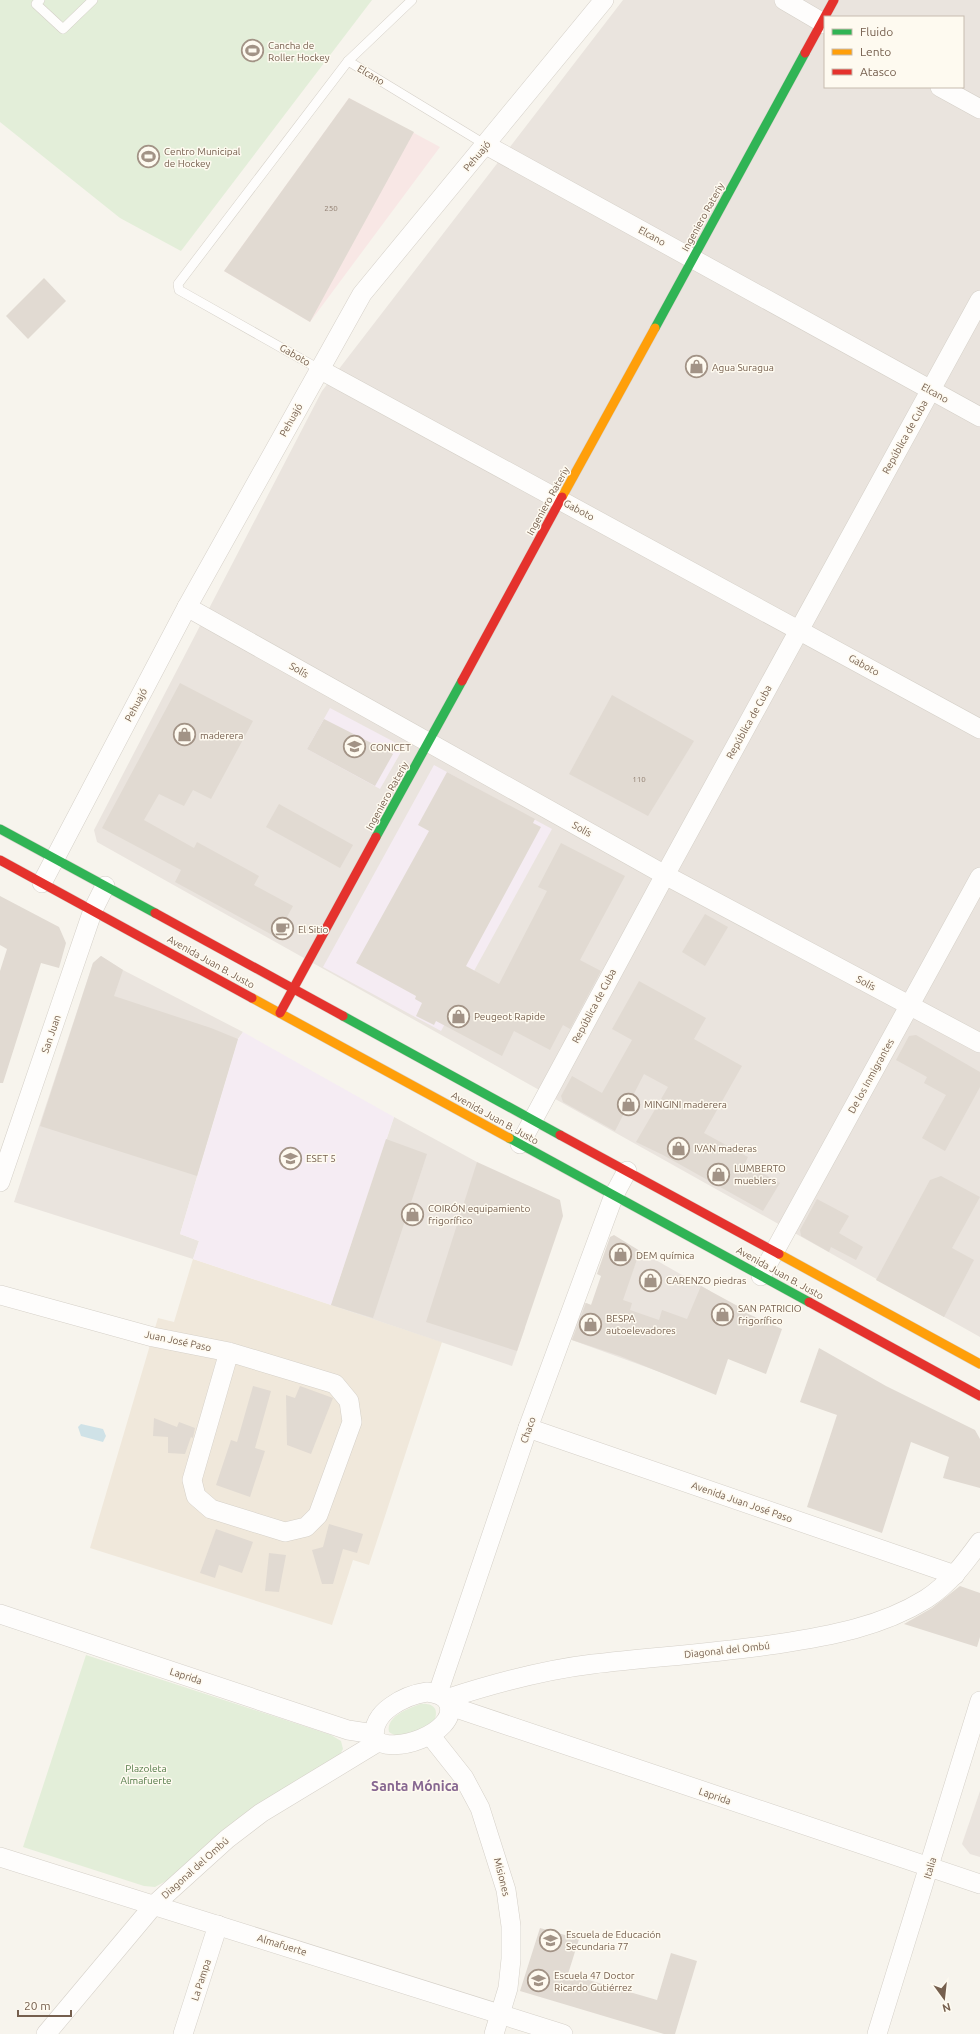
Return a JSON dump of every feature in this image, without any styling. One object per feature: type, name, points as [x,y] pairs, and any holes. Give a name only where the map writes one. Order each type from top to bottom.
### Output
[{"type":"main road","name":"Ingeniero Rateriy","points":[[827,16],[834,0]]},
{"type":"main road","name":"Ingeniero Rateriy","points":[[280,1012],[824,23]]},
{"type":"main road","name":"Avenida Juan B. Justo","points":[[0,829],[980,1364]]},
{"type":"main road","name":"Avenida Juan B. Justo","points":[[0,860],[980,1396]]},
{"type":"street","name":"Pehuajó","points":[[42,883],[187,607],[362,294],[604,0]]},
{"type":"street","points":[[784,0],[824,23]]},
{"type":"street","points":[[942,88],[980,109]]},
{"type":"street","name":"Elcano","points":[[486,145],[980,418]]},
{"type":"street","name":"República de Cuba","points":[[520,1144],[665,875],[980,300]]},
{"type":"street","name":"Gaboto","points":[[319,369],[980,729]]},
{"type":"street","name":"Solís","points":[[187,607],[428,744],[665,875],[980,1043]]},
{"type":"street","name":"De los Inmigrantes","points":[[761,1276],[980,877]]},
{"type":"street","name":"San Juan","points":[[0,1182],[93,910],[105,886]]},
{"type":"street","name":"Chaco","points":[[444,1699],[528,1428],[614,1195],[627,1171]]},
{"type":"street","name":"Juan José Paso","points":[[0,1294],[153,1336],[229,1352],[335,1384],[349,1401],[352,1422],[318,1515],[306,1527],[285,1532],[211,1509],[196,1496],[192,1480],[229,1352]]},
{"type":"street","name":"Avenida Juan José Paso","points":[[528,1428],[955,1575]]},
{"type":"street","name":"Diagonal del Ombú","points":[[46,2034],[154,1905],[244,1825],[376,1738],[384,1714],[398,1701],[416,1694],[444,1699],[508,1679],[543,1671],[749,1648],[814,1638],[861,1628],[897,1615],[927,1598],[955,1575],[980,1542]]},
{"type":"street","name":"Laprida","points":[[0,1614],[376,1738]]},
{"type":"street","points":[[376,1738],[387,1744],[405,1743],[430,1735],[447,1721],[444,1699]]},
{"type":"street","name":"Laprida","points":[[444,1699],[980,1884]]},
{"type":"street","name":"Italia","points":[[877,2034],[930,1868],[980,1701]]},
{"type":"street","name":"Misiones","points":[[430,1735],[464,1778],[480,1808],[506,1890],[512,1926],[511,1959],[508,1988],[494,2034]]},
{"type":"street","name":"Almafuerte","points":[[0,1857],[563,2034]]},
{"type":"street","name":"La Pampa","points":[[183,2034],[218,1925]]},
{"type":"lane","points":[[40,0],[36,4],[63,29],[93,0]]},
{"type":"lane","points":[[348,61],[412,0]]},
{"type":"lane","name":"Elcano","points":[[348,61],[486,145]]},
{"type":"lane","name":"Gaboto","points":[[319,369],[179,290],[178,284],[181,278],[348,61]]},
{"type":"shaded area","points":[[623,0],[980,0],[980,1337],[97,842],[94,830],[322,391]]},
{"type":"shaded area","points":[[349,98],[440,147],[310,322],[224,271]]},
{"type":"shaded area","name":"CONICET","points":[[330,708],[398,744],[401,752],[380,789],[307,749]]},
{"type":"shaded area","points":[[434,765],[552,829],[441,1031],[323,967]]},
{"type":"shaded area","points":[[101,956],[123,970],[243,1032],[238,1039],[180,1234],[199,1241],[193,1259],[14,1202],[93,963]]},
{"type":"shaded area","name":"ESET 5","points":[[243,1032],[394,1117],[331,1305],[193,1259],[199,1241],[180,1234],[238,1039]]},
{"type":"shaded area","points":[[394,1117],[477,1162],[525,1328],[512,1366],[331,1305]]},
{"type":"shaded area","points":[[640,1251],[710,1291],[679,1379],[569,1339],[583,1302],[617,1314]]},
{"type":"shaded area","points":[[193,1259],[442,1342],[369,1565],[353,1560],[332,1625],[90,1548],[158,1318],[174,1322]]},
{"type":"shaded area","points":[[81,1424],[103,1429],[106,1436],[103,1442],[81,1436],[78,1427]]},
{"type":"shaded area","points":[[980,1791],[980,1857],[970,1854],[962,1844]]},
{"type":"green space","name":"Centro Municipal de Hockey","points":[[0,0],[372,0],[181,251],[120,218],[0,122]]},
{"type":"green space","name":"Plazoleta Almafuerte","points":[[86,1655],[331,1735],[341,1741],[343,1749],[339,1756],[228,1828],[166,1881],[155,1887],[144,1886],[23,1847]]},
{"type":"green space","points":[[420,1704],[431,1705],[435,1709],[435,1719],[419,1730],[407,1735],[394,1735],[389,1732],[389,1726],[394,1717]]},
{"type":"building","points":[[349,98],[414,132],[310,322],[224,271]]},
{"type":"building","points":[[44,278],[66,301],[28,339],[6,316]]},
{"type":"building","points":[[180,683],[253,721],[211,799],[193,790],[184,806],[159,794],[144,820],[194,848],[197,842],[259,876],[254,885],[293,906],[276,937],[175,882],[181,870],[102,828]]},
{"type":"building","points":[[612,695],[694,741],[648,816],[569,774]]},
{"type":"building","name":"CONICET","points":[[324,719],[393,754],[375,786],[307,749]]},
{"type":"building","points":[[447,772],[535,819],[533,823],[541,827],[466,966],[499,984],[547,891],[538,887],[561,843],[625,876],[580,960],[601,971],[570,1029],[563,1025],[550,1050],[514,1031],[502,1056],[436,1021],[434,1025],[416,1016],[422,1003],[415,999],[416,996],[356,963],[429,831],[418,825]]},
{"type":"building","points":[[279,804],[353,845],[340,868],[266,827]]},
{"type":"building","points":[[0,896],[59,927],[66,943],[59,968],[41,963],[3,1083],[0,1083],[0,971],[7,949],[0,945]]},
{"type":"building","points":[[705,914],[728,927],[705,966],[682,952]]},
{"type":"building","points":[[101,956],[123,970],[114,996],[211,1028],[238,1039],[197,1176],[40,1126],[93,963]]},
{"type":"building","points":[[639,981],[706,1018],[694,1039],[742,1066],[704,1133],[748,1157],[745,1163],[780,1183],[763,1211],[663,1155],[636,1142],[668,1087],[644,1074],[615,1131],[563,1102],[561,1096],[572,1076],[602,1093],[632,1040],[612,1029]]},
{"type":"building","points":[[916,1035],[980,1072],[980,1087],[945,1151],[922,1138],[946,1095],[924,1083],[927,1077],[896,1060],[909,1036]]},
{"type":"building","points":[[386,1139],[427,1154],[373,1318],[331,1305]]},
{"type":"building","points":[[477,1162],[560,1200],[563,1216],[517,1351],[426,1322]]},
{"type":"building","points":[[941,1176],[980,1197],[952,1248],[974,1260],[944,1317],[876,1280],[930,1180]]},
{"type":"building","points":[[817,1199],[849,1216],[839,1233],[863,1247],[856,1260],[831,1247],[829,1252],[801,1236],[800,1230]]},
{"type":"building","points":[[614,1235],[640,1251],[623,1300],[632,1303],[630,1310],[659,1320],[662,1310],[687,1319],[701,1286],[745,1310],[744,1312],[782,1329],[766,1374],[728,1359],[716,1395],[620,1356],[572,1340],[586,1303],[591,1305],[601,1276],[597,1274],[610,1237]]},
{"type":"building","points":[[819,1348],[886,1386],[975,1430],[980,1439],[980,1488],[943,1478],[949,1457],[911,1442],[882,1533],[807,1507],[837,1415],[800,1402]]},
{"type":"building","points":[[253,1386],[271,1391],[255,1448],[265,1451],[250,1497],[216,1485],[231,1440],[237,1442]]},
{"type":"building","points":[[300,1386],[333,1398],[311,1454],[287,1445],[286,1395],[295,1398]]},
{"type":"building","points":[[154,1418],[177,1427],[179,1422],[195,1428],[193,1438],[191,1437],[185,1454],[168,1453],[168,1437],[153,1436]]},
{"type":"building","points":[[329,1524],[363,1534],[357,1553],[343,1549],[333,1584],[322,1584],[312,1550],[323,1547]]},
{"type":"building","points":[[216,1529],[253,1542],[242,1573],[219,1565],[215,1578],[200,1573]]},
{"type":"building","points":[[269,1553],[286,1555],[279,1592],[265,1591]]},
{"type":"building","points":[[960,1586],[980,1593],[980,1637],[977,1647],[904,1624],[932,1608]]},
{"type":"building","points":[[540,1928],[579,1939],[568,1974],[657,2000],[671,1953],[697,1961],[675,2034],[664,2034],[520,1991]]},
{"type":"traffic: fast","points":[[655,328],[805,53]]},
{"type":"traffic: fast","points":[[376,837],[462,681]]},
{"type":"traffic: fast","points":[[0,829],[155,913]]},
{"type":"traffic: fast","points":[[343,1016],[560,1135]]},
{"type":"traffic: fast","points":[[509,1138],[809,1302]]},
{"type":"traffic: slow","points":[[562,497],[655,328]]},
{"type":"traffic: slow","points":[[252,998],[509,1138]]},
{"type":"traffic: slow","points":[[779,1254],[980,1364]]},
{"type":"traffic: jam","points":[[825,16],[834,0]]},
{"type":"traffic: jam","points":[[805,53],[824,18]]},
{"type":"traffic: jam","points":[[462,681],[562,497]]},
{"type":"traffic: jam","points":[[280,1013],[376,837]]},
{"type":"traffic: jam","points":[[0,860],[252,998]]},
{"type":"traffic: jam","points":[[155,913],[343,1016]]},
{"type":"traffic: jam","points":[[560,1135],[779,1254]]},
{"type":"traffic: jam","points":[[809,1302],[980,1396]]},
{"type":"place","name":"Cancha de Roller Hockey","points":[[252,51]]},
{"type":"place","name":"Centro Municipal de Hockey","points":[[149,157]]},
{"type":"place","name":"Agua Suragua","points":[[696,367]]},
{"type":"place","name":"maderera","points":[[184,735]]},
{"type":"place","name":"CONICET","points":[[354,747]]},
{"type":"place","name":"El Sitio","points":[[282,929]]},
{"type":"place","name":"Peugeot Rapide","points":[[459,1016]]},
{"type":"place","name":"MINGINI maderera","points":[[629,1104]]},
{"type":"place","name":"IVAN maderas","points":[[679,1148]]},
{"type":"place","name":"ESET 5","points":[[291,1158]]},
{"type":"place","name":"LUMBERTO mueblers","points":[[719,1174]]},
{"type":"place","name":"COIRÓN equipamiento frigorífico","points":[[413,1214]]},
{"type":"place","name":"DEM química","points":[[620,1255]]},
{"type":"place","name":"CARENZO piedras","points":[[651,1280]]},
{"type":"place","name":"SAN PATRICIO frigorífico","points":[[722,1314]]},
{"type":"place","name":"BESPA autoelevadores","points":[[591,1324]]},
{"type":"place","name":"Escuela de Educación Secundaria 77","points":[[550,1940]]},
{"type":"place","name":"Escuela 47 Doctor Ricardo Gutiérrez","points":[[538,1981]]},
{"type":"district","name":"Santa Mónica","points":[[415,1786]]}]
